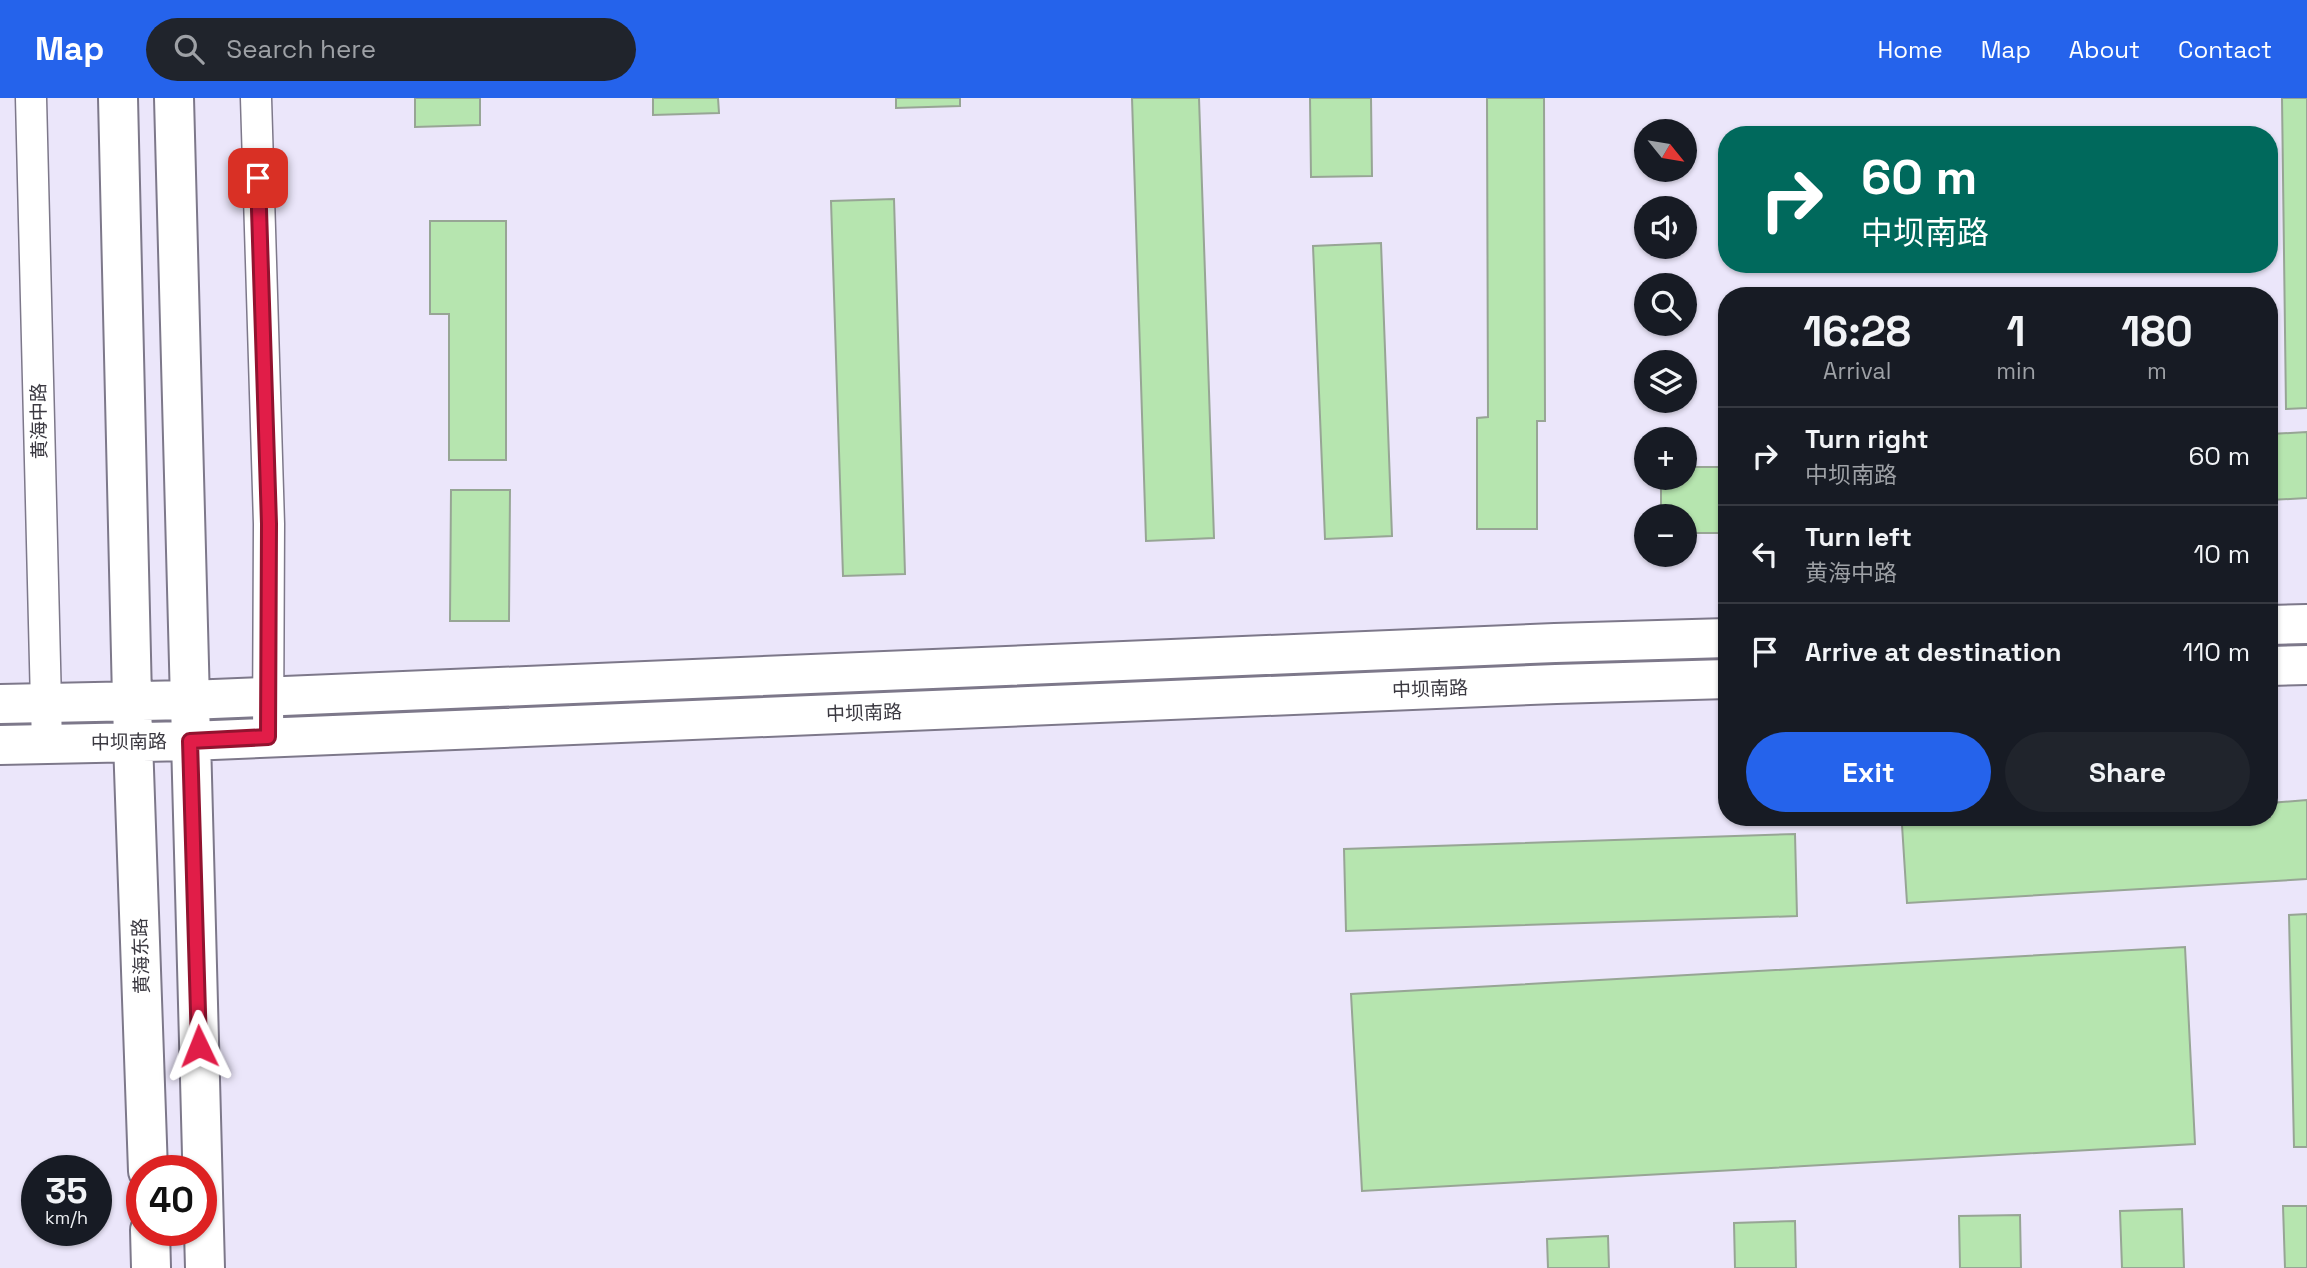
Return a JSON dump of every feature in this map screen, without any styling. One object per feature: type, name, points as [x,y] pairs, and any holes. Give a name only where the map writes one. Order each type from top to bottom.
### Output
[{"type":"main road","points":[[118,98],[133,741]]},
{"type":"main road","points":[[174,98],[205,1268]]},
{"type":"main road","points":[[2278,625],[2307,624]]},
{"type":"main road","points":[[0,704],[190,700],[1718,638]]},
{"type":"main road","points":[[2278,666],[2307,665]]},
{"type":"main road","name":"中坝南路","points":[[0,745],[190,741],[1542,684],[1718,679]]},
{"type":"main road","name":"黄海东路","points":[[133,741],[147,1155]]},
{"type":"main road","points":[[150,1246],[151,1268]]},
{"type":"street","name":"黄海中路","points":[[31,98],[47,744]]},
{"type":"street","points":[[256,98],[269,524],[266,696],[268,737]]},
{"type":"building","points":[[415,98],[480,98],[480,125],[415,127]]},
{"type":"building","points":[[653,98],[718,98],[719,113],[653,115]]},
{"type":"building","points":[[896,98],[960,98],[960,106],[896,108]]},
{"type":"building","points":[[1132,98],[1199,98],[1214,538],[1146,541]]},
{"type":"building","points":[[1310,98],[1371,98],[1372,176],[1311,177]]},
{"type":"building","points":[[1487,98],[1544,98],[1545,421],[1537,421],[1537,529],[1477,529],[1477,418],[1488,417]]},
{"type":"building","points":[[2282,98],[2307,98],[2307,408],[2286,409]]},
{"type":"building","points":[[894,199],[905,574],[843,576],[831,201]]},
{"type":"building","points":[[430,221],[506,221],[506,460],[449,460],[449,314],[430,314]]},
{"type":"building","points":[[1381,243],[1392,536],[1325,539],[1313,246]]},
{"type":"building","points":[[2307,432],[2307,498],[2278,500],[2278,434]]},
{"type":"building","points":[[1697,467],[1718,467],[1718,533],[1697,533],[1697,504],[1661,504],[1661,490],[1697,490]]},
{"type":"building","points":[[451,490],[510,490],[509,621],[450,621]]},
{"type":"building","points":[[2307,800],[2307,879],[1907,903],[1902,826],[2278,826],[2278,802]]},
{"type":"building","points":[[1795,834],[1797,916],[1346,931],[1344,849]]},
{"type":"building","points":[[2307,914],[2307,1147],[2294,1147],[2289,915]]},
{"type":"building","points":[[2185,947],[2195,1144],[1362,1191],[1351,994]]},
{"type":"building","points":[[2283,1206],[2307,1206],[2307,1268],[2285,1268]]},
{"type":"building","points":[[2182,1209],[2184,1268],[2122,1268],[2120,1211]]},
{"type":"building","points":[[2020,1215],[2021,1268],[1960,1268],[1959,1216]]},
{"type":"building","points":[[1795,1221],[1796,1268],[1735,1268],[1734,1223]]},
{"type":"building","points":[[1608,1236],[1609,1268],[1548,1268],[1547,1239]]},
{"type":"route","points":[[199,1046],[190,741],[268,737],[266,696],[269,524],[258,178]]}]
